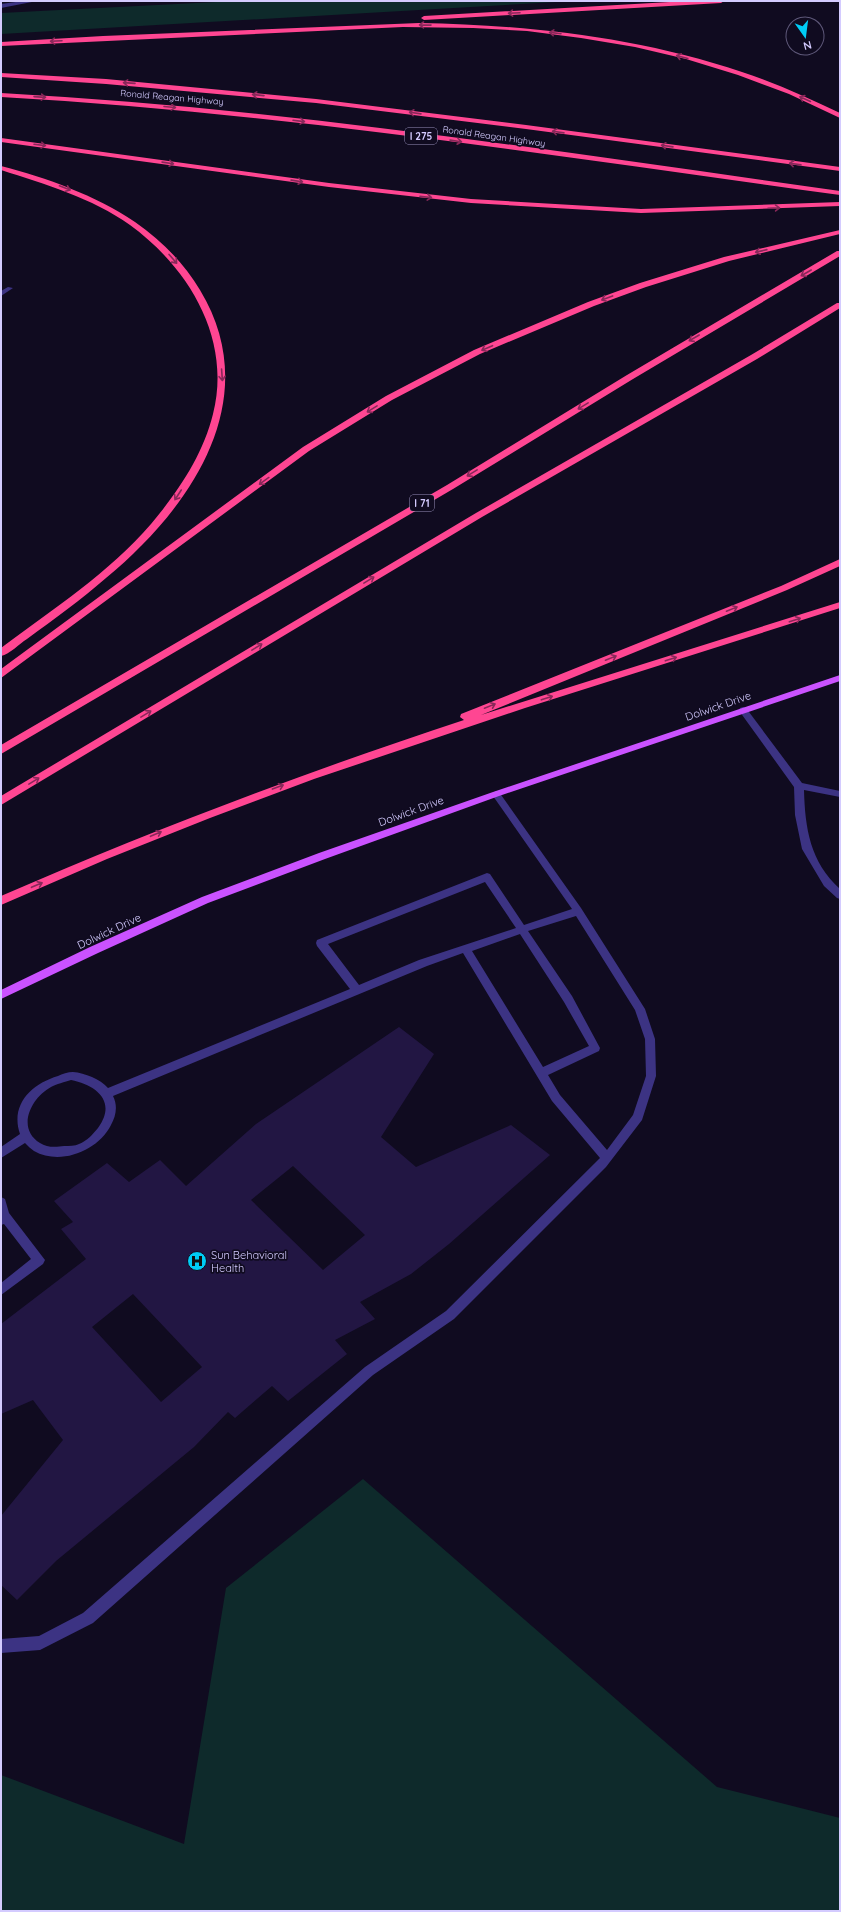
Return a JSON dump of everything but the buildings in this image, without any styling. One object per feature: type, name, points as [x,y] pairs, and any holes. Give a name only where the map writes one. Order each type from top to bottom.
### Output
[{"type":"highway","points":[[1,44],[721,1]]},
{"type":"highway","points":[[95,39],[418,25],[531,30],[629,44],[720,67],[793,94],[840,116]]},
{"type":"highway","name":"Ronald Reagan Highway","points":[[1,75],[153,85],[286,97],[837,169]]},
{"type":"highway","name":"Ronald Reagan Highway","points":[[1,95],[123,103],[246,114],[409,134],[840,193]]},
{"type":"highway","points":[[1,140],[329,185],[471,202],[641,211],[707,210],[840,204]]},
{"type":"highway","points":[[1,168],[47,182],[110,209],[164,249],[187,275],[198,291],[211,316],[219,341],[222,380],[215,423],[197,466],[171,505],[152,528],[103,575],[1,653]]},
{"type":"highway","points":[[1,674],[306,449],[388,398],[477,352],[591,304],[643,285],[727,259],[840,232]]},
{"type":"highway","name":"I 71","points":[[1,750],[450,487],[636,373],[840,253]]},
{"type":"highway","points":[[1,801],[479,515],[754,357],[840,305]]},
{"type":"highway","points":[[376,752],[784,588],[840,562]]},
{"type":"highway","points":[[1,901],[247,798],[376,752],[840,605]]},
{"type":"main road","name":"Dolwick Drive","points":[[1,996],[94,950],[205,900],[322,856],[496,794],[840,678]]},
{"type":"lane","points":[[1,6],[34,1]]},
{"type":"lane","points":[[1,294],[10,288]]},
{"type":"lane","points":[[743,710],[799,786],[800,814],[807,849],[827,883],[840,895]]},
{"type":"lane","points":[[799,786],[840,794]]},
{"type":"lane","points":[[1,1646],[40,1643],[88,1618],[369,1371],[450,1315],[607,1158],[638,1118],[651,1076],[650,1039],[640,1008],[578,911],[496,794]]},
{"type":"lane","points":[[357,990],[321,943],[487,877],[568,999],[595,1048],[542,1073]]},
{"type":"lane","points":[[106,1094],[423,963],[578,911]]},
{"type":"lane","points":[[465,948],[556,1098],[607,1158]]},
{"type":"lane","points":[[71,1076],[85,1078],[98,1084],[106,1094],[110,1105],[110,1117],[104,1129],[95,1140],[82,1148],[68,1152],[53,1153],[39,1149],[28,1142],[25,1137],[21,1132],[18,1120],[21,1107],[29,1094],[40,1084],[55,1078],[71,1076]]},
{"type":"lane","points":[[1,1153],[25,1137]]},
{"type":"lane","points":[[1,1202],[3,1218],[39,1260],[1,1290]]},
{"type":"green space","points":[[236,1],[574,1],[1,34],[1,13]]},
{"type":"green space","points":[[363,1479],[717,1787],[840,1818],[840,1911],[1,1911],[1,1775],[184,1844],[226,1588]]},
{"type":"place","name":"Sun Behavioral Health","points":[[197,1261]]}]
